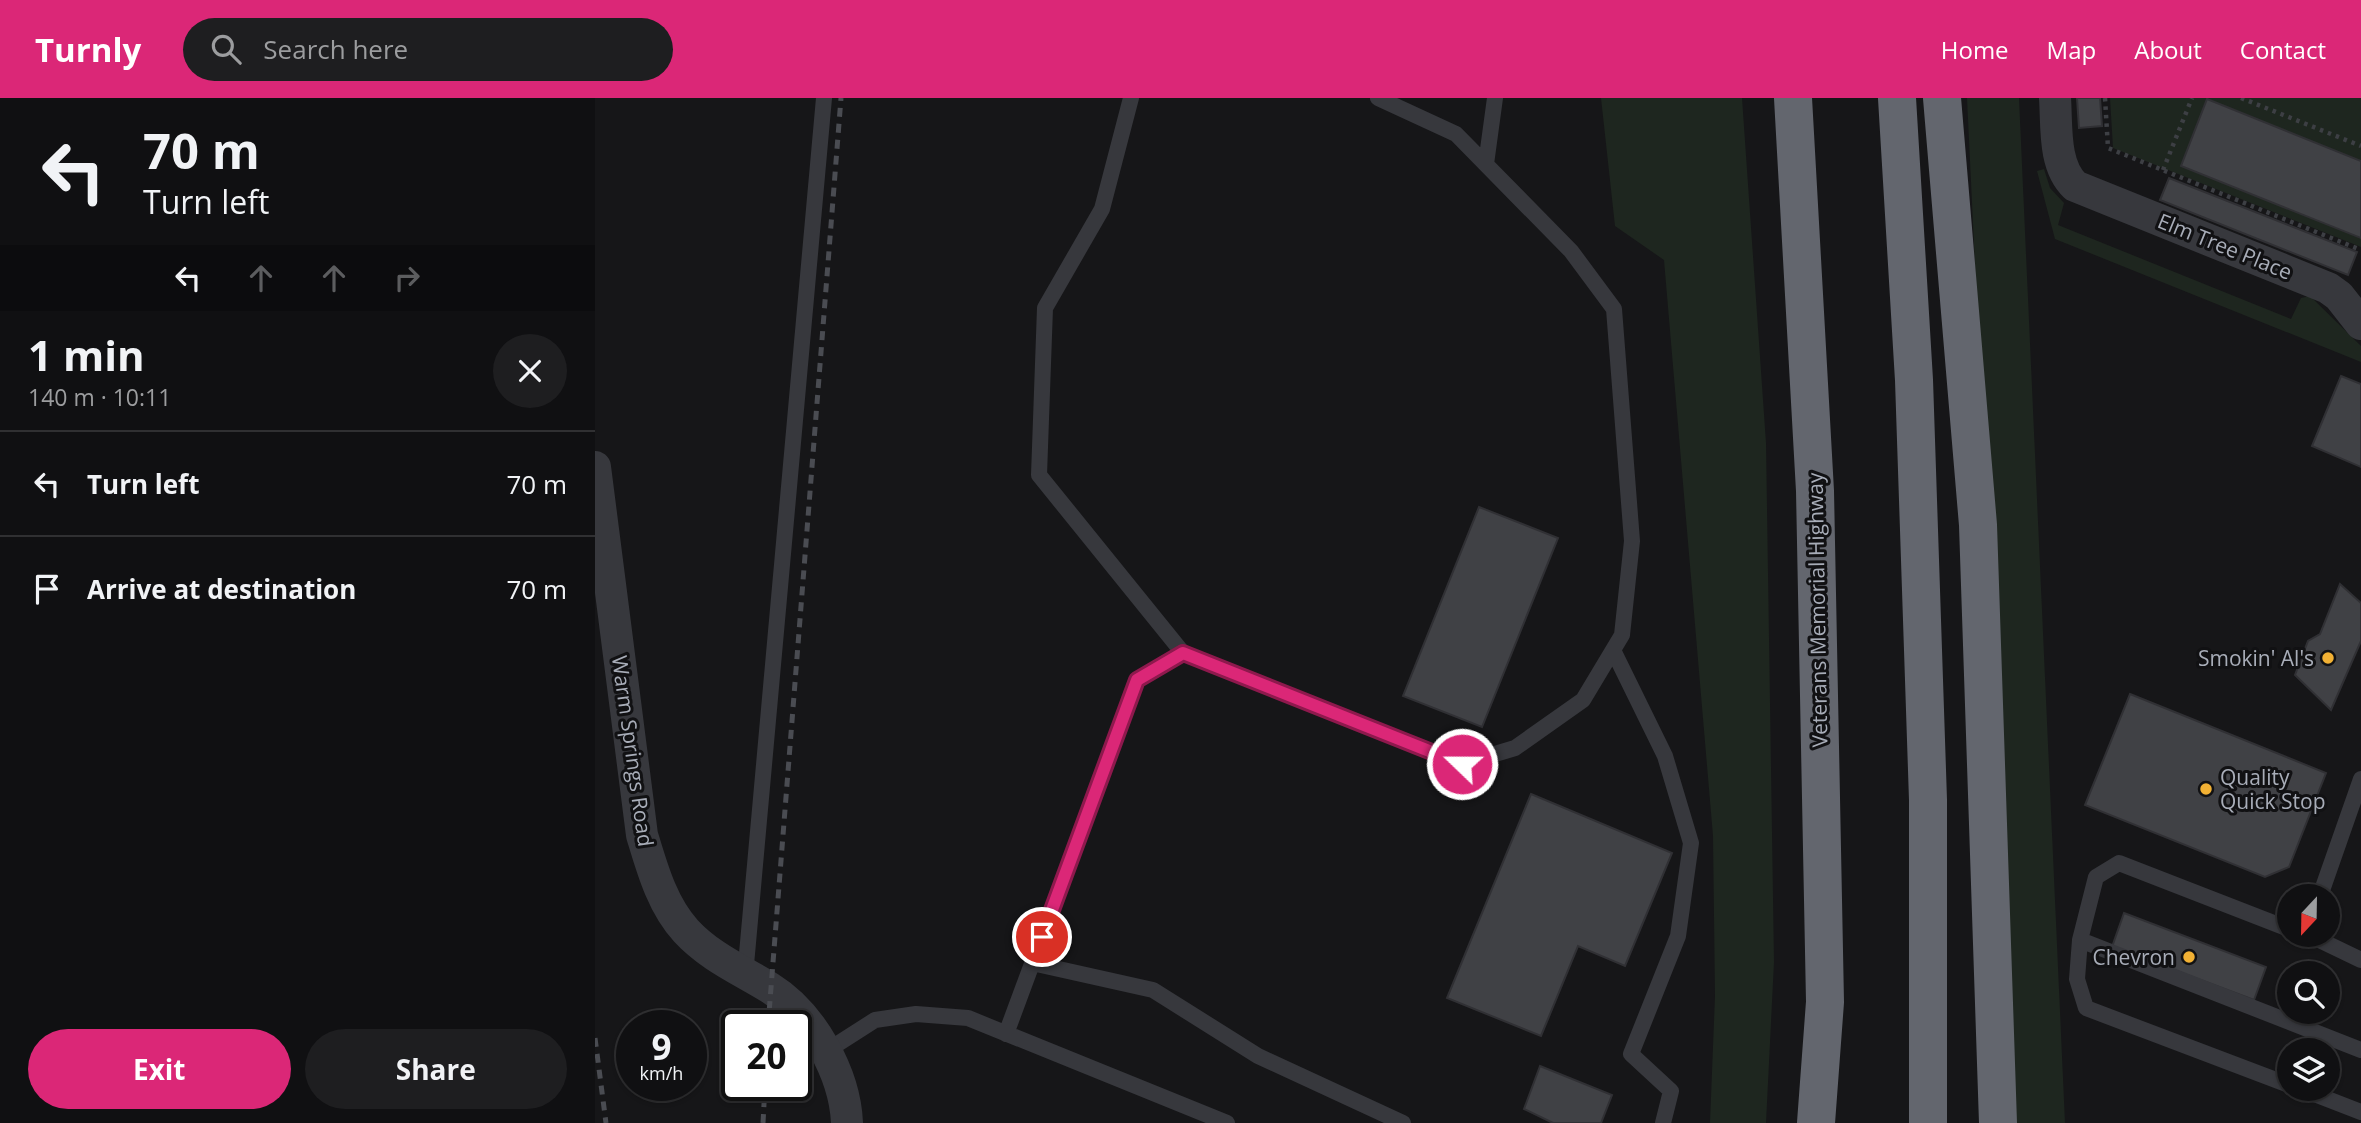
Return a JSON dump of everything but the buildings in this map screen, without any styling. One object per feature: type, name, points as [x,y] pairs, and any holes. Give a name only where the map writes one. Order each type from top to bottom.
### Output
[{"type":"highway","name":"Veterans Memorial Highway","points":[[1793,98],[1815,491],[1825,1002],[1816,1123]]},
{"type":"highway","points":[[1897,98],[1914,380],[1928,800],[1928,1123]]},
{"type":"highway","points":[[1942,98],[1978,525],[1998,1123]]},
{"type":"street","name":"Elm Tree Place","points":[[2055,98],[2060,158],[2068,179],[2075,186],[2329,288],[2339,296],[2361,324]]},
{"type":"street","name":"Warm Springs Road","points":[[595,467],[642,835],[658,888],[685,930],[714,956],[794,1006],[825,1052],[846,1104],[847,1123]]},
{"type":"lane","points":[[745,976],[824,98]]},
{"type":"lane","points":[[1131,98],[1101,209],[1045,308],[1039,475],[1183,653],[1462,764],[1515,748],[1583,701],[1622,635],[1632,541],[1614,309],[1570,251],[1456,134],[1378,98]]},
{"type":"lane","points":[[1486,164],[1495,98]]},
{"type":"lane","points":[[1613,650],[1665,756],[1691,843],[1678,936],[1631,1054],[1671,1091],[1663,1123]]},
{"type":"lane","points":[[1006,1034],[1137,680],[1183,653]]},
{"type":"lane","points":[[2326,884],[2356,808],[2361,779]]},
{"type":"lane","points":[[2277,924],[2119,863],[2096,877],[2080,940],[2077,979],[2087,1008],[2277,1080]]},
{"type":"lane","points":[[2080,940],[2361,1050]]},
{"type":"lane","points":[[2332,947],[2361,960]]},
{"type":"lane","points":[[1032,963],[1153,990],[1258,1056],[1403,1123]]},
{"type":"lane","points":[[825,1052],[875,1020],[916,1014],[968,1018],[1227,1123]]},
{"type":"lane","points":[[2333,1101],[2361,1112]]},
{"type":"path","points":[[2105,98],[2108,148],[2361,250]]},
{"type":"path","points":[[2164,170],[2192,98]]},
{"type":"path","points":[[2241,98],[2361,146]]},
{"type":"shaded area","points":[[1601,98],[1742,98],[1766,443],[1774,962],[1766,1123],[1710,1123],[1715,996],[1713,836],[1664,260],[1615,226]]},
{"type":"shaded area","points":[[1967,98],[2019,98],[2065,1123],[2016,1123]]},
{"type":"shaded area","points":[[2110,98],[2361,98],[2361,247],[2113,148]]},
{"type":"shaded area","points":[[2044,169],[2050,188],[2064,203],[2058,225],[2291,319],[2301,298],[2310,296],[2361,346],[2361,362],[2055,239],[2037,171]]},
{"type":"railway","points":[[769,1010],[841,98]]},
{"type":"railway","points":[[595,1038],[606,1123]]},
{"type":"railway","points":[[763,1123],[764,1101]]},
{"type":"place","name":"Smokin' Al's","points":[[2328,658]]},
{"type":"place","name":"Quality Quick Stop","points":[[2206,789]]},
{"type":"place","name":"Chevron","points":[[2189,957]]},
{"type":"route","points":[[1042,937],[1137,680],[1183,653],[1462,764]]}]
